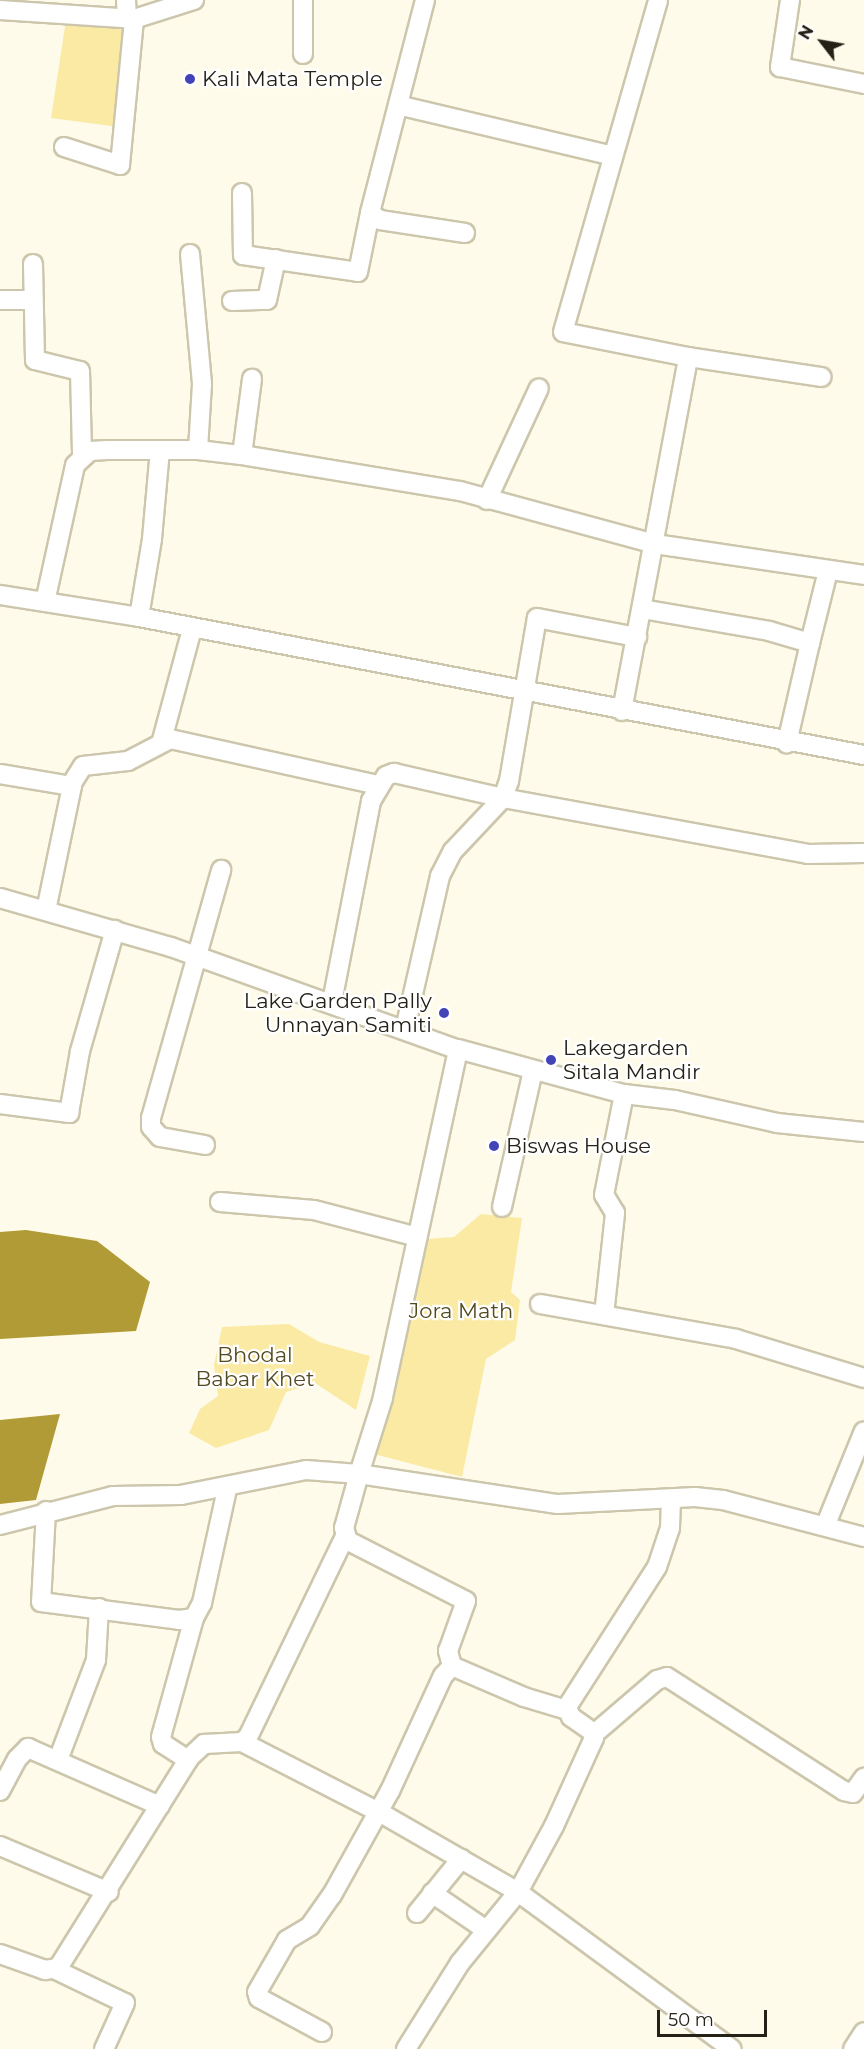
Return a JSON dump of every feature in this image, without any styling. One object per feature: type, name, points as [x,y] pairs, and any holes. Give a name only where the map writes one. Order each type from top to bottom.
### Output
[{"type":"street","points":[[63,147],[120,165],[130,19],[126,0]]},
{"type":"street","points":[[0,10],[130,19],[194,0]]},
{"type":"street","points":[[303,0],[303,54]]},
{"type":"street","points":[[242,193],[243,255],[358,272],[370,213],[425,0]]},
{"type":"street","points":[[658,0],[563,332],[688,357],[822,377]]},
{"type":"street","points":[[790,0],[780,67],[864,84]]},
{"type":"street","points":[[398,105],[613,156]]},
{"type":"street","points":[[370,213],[380,220],[465,233]]},
{"type":"street","points":[[190,254],[202,384],[198,450]]},
{"type":"street","points":[[232,301],[267,300],[276,259]]},
{"type":"street","points":[[33,264],[34,360],[80,371],[81,456],[69,480],[45,602]]},
{"type":"street","points":[[0,300],[33,300]]},
{"type":"street","points":[[622,711],[655,544],[688,357]]},
{"type":"street","points":[[242,455],[252,379]]},
{"type":"street","points":[[487,500],[539,388]]},
{"type":"street","points":[[139,617],[154,527],[160,450]]},
{"type":"street","points":[[81,456],[90,451],[160,450],[198,450],[242,455],[460,491],[655,544],[864,575]]},
{"type":"street","points":[[787,744],[828,571]]},
{"type":"street","points":[[0,595],[139,617],[787,744],[864,755]]},
{"type":"street","points":[[642,609],[769,631],[810,643]]},
{"type":"street","points":[[405,1029],[440,876],[453,851],[503,798],[537,618],[637,637]]},
{"type":"street","points":[[162,740],[192,629]]},
{"type":"street","points":[[46,909],[70,785],[83,766],[128,761],[162,740],[182,740],[377,785]]},
{"type":"street","points":[[332,1002],[377,785],[394,773],[503,798],[808,854],[864,853]]},
{"type":"street","points":[[0,774],[70,785]]},
{"type":"street","points":[[205,1145],[160,1137],[151,1127],[156,1091],[221,870]]},
{"type":"street","points":[[0,898],[46,909],[196,956],[332,1002],[458,1049],[624,1095],[675,1100],[777,1123],[864,1132]]},
{"type":"street","points":[[0,1104],[69,1113],[80,1051],[115,930]]},
{"type":"street","points":[[242,1742],[262,1710],[345,1536],[344,1527],[383,1398],[458,1049]]},
{"type":"street","points":[[502,1207],[533,1070]]},
{"type":"street","points":[[603,1315],[615,1213],[604,1195],[624,1095]]},
{"type":"street","points":[[220,1202],[314,1210],[418,1237]]},
{"type":"street","points":[[540,1304],[736,1339],[864,1378]]},
{"type":"street","points":[[826,1524],[864,1431]]},
{"type":"street","points":[[0,1525],[46,1511],[113,1496],[181,1495],[227,1489],[306,1470],[359,1474],[541,1503],[671,1499],[723,1500],[826,1524],[864,1537]]},
{"type":"street","points":[[188,1760],[163,1744],[161,1737],[194,1618],[201,1603],[227,1489]]},
{"type":"street","points":[[567,1710],[657,1568],[670,1528],[671,1499]]},
{"type":"street","points":[[46,1511],[41,1602],[178,1620],[194,1618]]},
{"type":"street","points":[[345,1536],[361,1551],[465,1599],[466,1608],[448,1651],[452,1666]]},
{"type":"street","points":[[58,1760],[96,1660],[99,1608]]},
{"type":"street","points":[[452,1666],[524,1697],[567,1710],[594,1734]]},
{"type":"street","points":[[322,2032],[259,1998],[256,1992],[287,1940],[316,1919],[379,1812],[443,1676],[452,1666]]},
{"type":"street","points":[[406,2049],[460,1963],[518,1892],[554,1826],[594,1734],[657,1680],[667,1677],[844,1791],[853,1793],[864,1778]]},
{"type":"street","points":[[56,1970],[109,1892],[188,1760],[198,1748],[212,1742],[242,1742],[379,1812],[518,1892],[732,2049]]},
{"type":"street","points":[[0,1791],[26,1748],[160,1806]]},
{"type":"street","points":[[0,1846],[109,1892]]},
{"type":"street","points":[[417,1913],[461,1859]]},
{"type":"street","points":[[432,1893],[486,1930]]},
{"type":"street","points":[[0,1954],[45,1970],[56,1970],[125,2003],[104,2049]]},
{"type":"street","points":[[853,2049],[864,2032]]},
{"type":"green space","points":[[66,20],[127,26],[119,127],[51,118]]},
{"type":"green space","name":"Jora Math","points":[[481,1214],[522,1218],[511,1292],[520,1300],[515,1340],[486,1359],[462,1477],[374,1454],[425,1239],[454,1237]]},
{"type":"green space","name":"Bhodal Babar Khet","points":[[289,1324],[319,1342],[370,1356],[356,1410],[315,1383],[286,1392],[269,1430],[216,1448],[189,1433],[200,1409],[218,1396],[214,1365],[222,1327]]},
{"type":"shaded area","points":[[26,1230],[97,1241],[150,1282],[136,1331],[0,1339],[0,1232]]},
{"type":"shaded area","points":[[60,1414],[36,1500],[0,1504],[0,1420]]},
{"type":"place","name":"Kali Mata Temple","points":[[190,79]]},
{"type":"place","name":"Lake Garden Pally Unnayan Samiti","points":[[444,1013]]},
{"type":"place","name":"Lakegarden Sitala Mandir","points":[[551,1060]]},
{"type":"place","name":"Biswas House","points":[[494,1146]]}]
